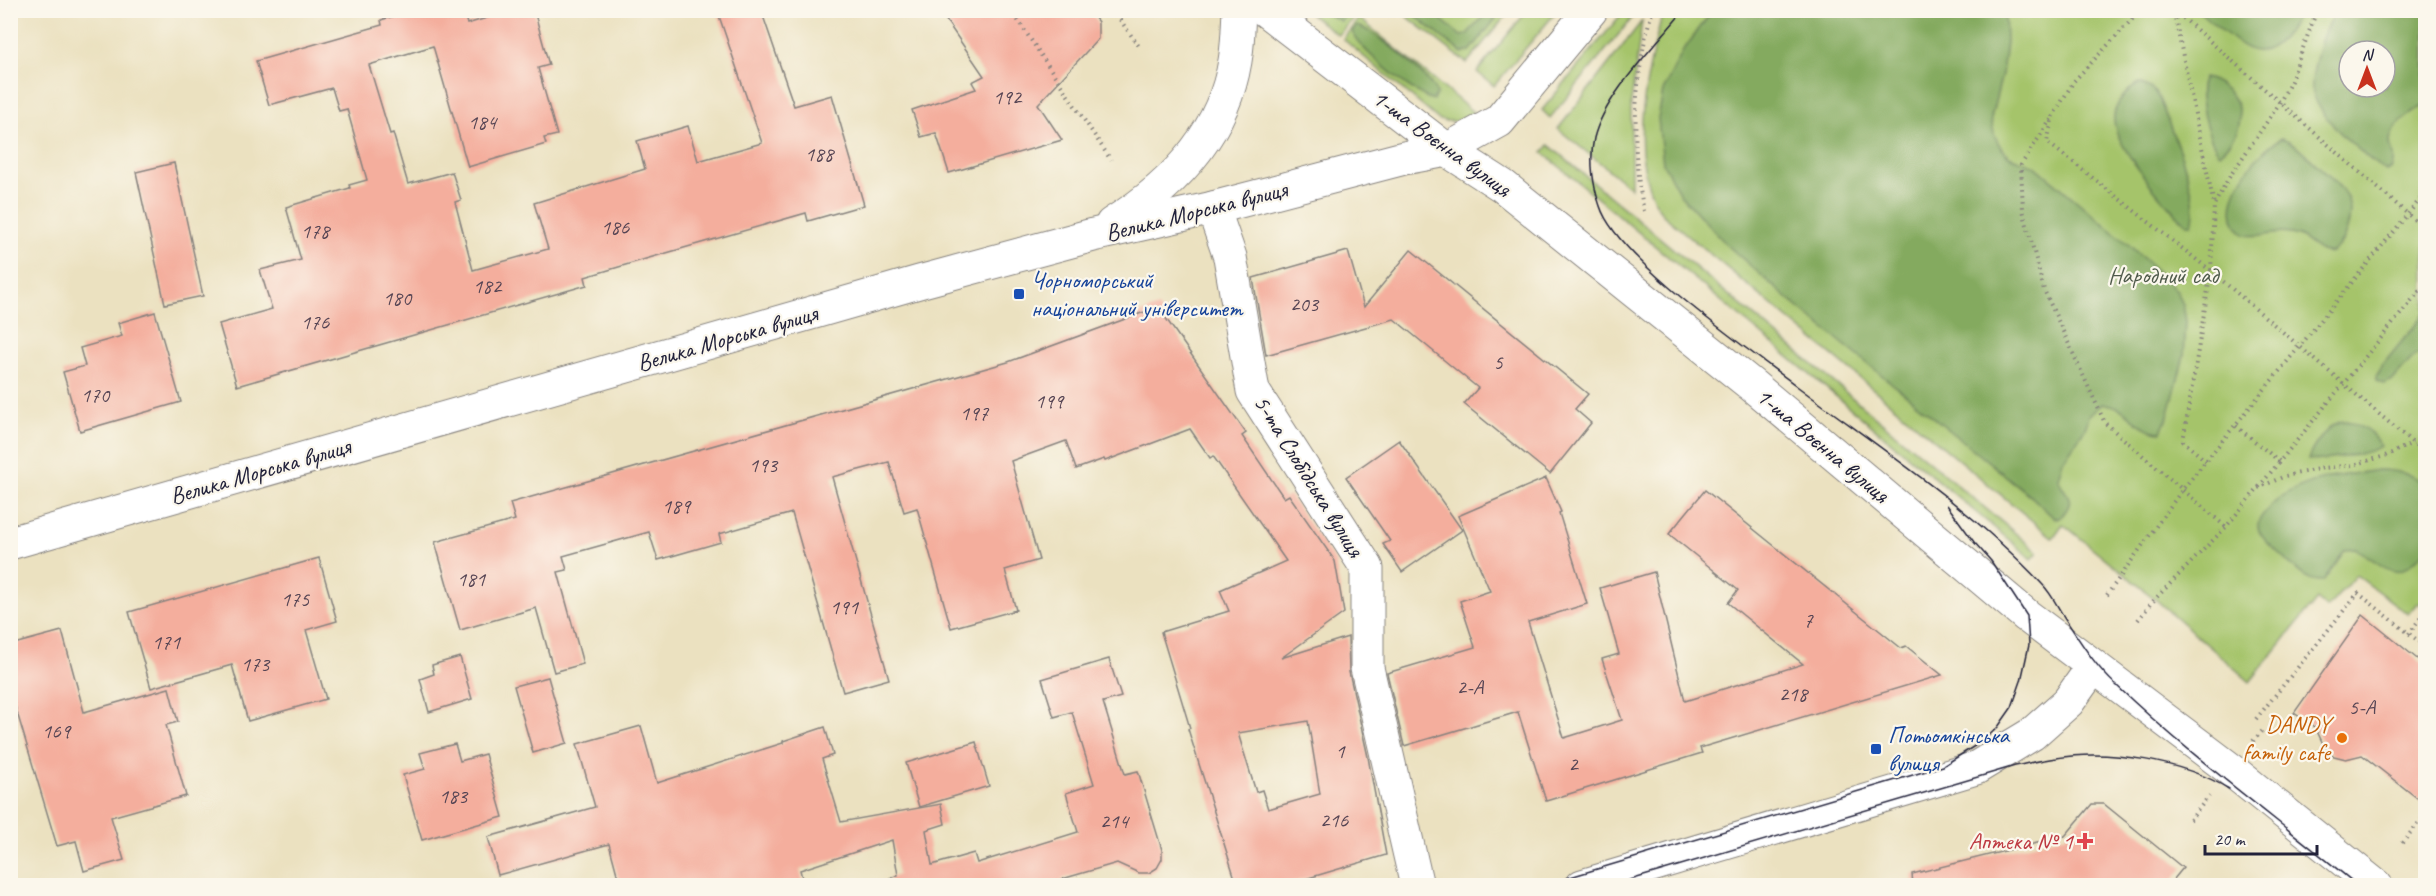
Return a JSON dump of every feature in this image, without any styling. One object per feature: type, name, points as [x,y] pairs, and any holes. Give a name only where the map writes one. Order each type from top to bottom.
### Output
[{"type":"street","points":[[1093,235],[1159,192],[1184,167],[1206,138],[1227,93],[1235,62],[1239,10]]},
{"type":"street","name":"1-ша Воєнна вулиця","points":[[1265,10],[1448,150],[1503,186],[1753,386],[2027,616],[2230,770],[2376,885]]},
{"type":"street","name":"Велика Морська вулиця","points":[[10,543],[919,282],[1093,235],[1213,208],[1404,158],[1448,150],[1499,122],[1591,10]]},
{"type":"street","name":"5-та Слобідська вулиця","points":[[1213,208],[1230,257],[1253,391],[1367,568],[1367,668],[1417,885]]},
{"type":"street","points":[[1582,885],[1976,768],[2032,734],[2068,702],[2093,667]]},
{"type":"path","points":[[1011,10],[1111,160]]},
{"type":"path","points":[[1113,10],[1142,49]]},
{"type":"path","points":[[1644,211],[1636,165],[1636,126],[1645,34],[1653,10]]},
{"type":"path","points":[[2141,10],[2074,81],[2021,165],[2023,210],[2044,291],[2105,423],[2226,526]]},
{"type":"path","points":[[2214,205],[2228,179],[2279,104],[2291,81],[2316,10]]},
{"type":"path","points":[[2174,11],[2426,230]]},
{"type":"path","points":[[2174,11],[2214,205],[2211,271],[2183,441],[2206,461]]},
{"type":"path","points":[[2053,116],[2047,142],[2211,271],[2426,454]]},
{"type":"path","points":[[2107,595],[2182,490],[2426,192]]},
{"type":"path","points":[[2138,620],[2155,599],[2226,526],[2426,283]]},
{"type":"path","points":[[2236,426],[2279,461]]},
{"type":"path","points":[[2257,488],[2285,476],[2323,468],[2353,465],[2385,456],[2413,443]]},
{"type":"path","points":[[2256,719],[2358,593],[2426,647]]},
{"type":"path","points":[[2409,634],[2426,610]]},
{"type":"path","points":[[2402,843],[2426,814]]},
{"type":"green space","points":[[2339,10],[2425,11],[2425,105],[2403,120],[2394,131],[2390,143],[2393,159],[2391,170],[2386,171],[2377,165],[2348,141],[2329,120],[2315,99],[2312,88],[2313,74],[2328,24]]},
{"type":"green space","points":[[1306,11],[1353,11],[1357,14],[1338,35]]},
{"type":"green space","points":[[1320,11],[1341,11],[1345,17],[1341,21]]},
{"type":"green space","points":[[1400,11],[1510,11],[1467,63]]},
{"type":"green space","points":[[1409,11],[1431,11],[1461,36],[1466,35],[1489,11],[1502,11],[1470,51],[1462,53]]},
{"type":"green space","points":[[1527,11],[1557,11],[1494,86],[1477,72]]},
{"type":"green space","points":[[1624,11],[1638,11],[1550,118],[1542,110]]},
{"type":"green space","name":"Народний сад","points":[[1663,11],[2425,11],[2425,608],[2418,602],[2408,614],[2356,575],[2327,608],[2317,599],[2250,682],[2155,599],[2063,524],[2053,538],[1663,215],[1651,193],[1644,168],[1641,142],[1642,115],[1651,60]]},
{"type":"green space","points":[[1712,11],[2005,11],[2006,42],[2002,74],[1991,118],[1994,134],[2000,146],[2009,156],[2035,166],[2128,244],[2170,283],[2178,293],[2183,305],[2186,321],[2184,356],[2169,413],[2161,432],[2145,427],[2118,408],[2102,404],[2089,416],[2085,429],[2063,461],[2058,478],[2070,501],[2060,518],[2054,518],[2033,498],[1788,299],[1727,245],[1680,194],[1663,163],[1658,119],[1663,91],[1683,51]]},
{"type":"green space","points":[[2199,11],[2300,11],[2277,43],[2271,48],[2257,51],[2238,43]]},
{"type":"green space","points":[[1359,18],[1473,112],[1457,121],[1439,120],[1343,39]]},
{"type":"green space","points":[[1642,21],[1631,103],[1631,188],[1558,129]]},
{"type":"green space","points":[[1356,26],[1388,44],[1424,76],[1437,94],[1433,100],[1414,90],[1375,59],[1356,38],[1352,31]]},
{"type":"green space","points":[[2204,77],[2227,91],[2239,110],[2237,131],[2220,153],[2211,138],[2204,116],[2201,93]]},
{"type":"green space","points":[[2140,83],[2152,89],[2159,98],[2176,143],[2189,179],[2194,212],[2192,224],[2187,224],[2180,218],[2151,186],[2130,157],[2116,130],[2114,114],[2116,108],[2126,93]]},
{"type":"green space","points":[[2281,138],[2303,152],[2338,184],[2348,199],[2350,218],[2345,236],[2332,252],[2323,251],[2292,234],[2245,235],[2235,225],[2232,212],[2234,197],[2240,183],[2259,156]]},
{"type":"green space","points":[[1549,145],[2038,552],[2032,559],[1543,153]]},
{"type":"green space","points":[[2425,313],[2425,362],[2421,355],[2415,355],[2393,380],[2383,384],[2376,381],[2381,367]]},
{"type":"green space","points":[[2347,421],[2371,434],[2380,446],[2367,452],[2345,457],[2308,460],[2328,429],[2338,422]]},
{"type":"green space","points":[[2378,470],[2403,473],[2425,484],[2425,550],[2405,568],[2397,571],[2390,570],[2355,549],[2345,550],[2323,581],[2317,581],[2297,570],[2261,535],[2258,526],[2261,517],[2278,499],[2291,491],[2333,477]]},
{"type":"building","points":[[414,10],[463,10],[467,24],[513,10],[534,10],[549,65],[538,68],[557,135],[544,138],[546,144],[468,167],[433,46],[369,65],[408,184],[452,172],[461,200],[455,202],[473,270],[548,249],[534,203],[645,169],[637,141],[688,126],[698,161],[762,143],[717,10],[761,10],[794,106],[832,95],[864,205],[808,221],[806,213],[649,258],[585,277],[587,285],[237,386],[219,324],[272,309],[260,270],[301,260],[286,207],[350,188],[349,185],[367,180],[347,109],[339,111],[332,88],[269,105],[256,61],[382,25],[381,20]]},
{"type":"building","points":[[939,10],[1089,10],[1098,22],[1098,39],[1038,104],[1062,140],[949,173],[936,133],[921,137],[912,110],[976,89],[972,82],[984,76]]},
{"type":"building","points":[[174,163],[203,296],[165,304],[136,172]]},
{"type":"building","points":[[1411,250],[1588,394],[1575,409],[1591,423],[1550,474],[1464,404],[1478,388],[1394,319],[1266,355],[1253,278],[1348,251],[1364,307]]},
{"type":"building","points":[[1158,307],[1246,433],[1242,436],[1284,498],[1289,495],[1335,561],[1344,613],[1281,658],[1348,637],[1349,672],[1386,855],[1285,885],[1237,885],[1188,729],[1190,728],[1161,632],[1229,611],[1220,590],[1286,561],[1213,456],[1210,458],[1190,429],[1105,461],[1104,459],[1076,469],[1066,441],[1011,461],[1039,560],[1005,570],[1016,610],[951,628],[917,508],[904,512],[889,462],[832,477],[889,679],[843,692],[792,513],[719,534],[721,542],[658,560],[649,532],[563,556],[567,570],[558,572],[583,664],[554,672],[536,608],[460,630],[435,542],[515,520],[510,503],[1008,362]],"holes":[[[1308,721],[1320,794],[1268,809],[1262,790],[1256,792],[1238,733]]]},
{"type":"building","points":[[155,312],[181,402],[80,431],[63,372],[85,366],[80,348],[122,336],[118,323]]},
{"type":"building","points":[[1399,440],[1462,530],[1402,572],[1383,544],[1390,541],[1346,477]]},
{"type":"building","points":[[1546,478],[1561,512],[1559,513],[1587,604],[1528,622],[1564,738],[1622,720],[1602,659],[1619,654],[1600,588],[1654,572],[1685,701],[1803,664],[1728,603],[1738,590],[1669,534],[1705,490],[1901,648],[1906,646],[1942,675],[1700,748],[1702,753],[1546,801],[1518,712],[1404,746],[1387,673],[1475,647],[1460,601],[1490,591],[1458,516]]},
{"type":"building","points":[[319,558],[337,621],[306,630],[326,699],[248,721],[232,665],[151,688],[129,612]]},
{"type":"building","points":[[2363,615],[2426,666],[2426,805],[2362,755],[2346,759],[2334,756],[2325,748],[2315,727],[2294,713]]},
{"type":"building","points":[[62,631],[84,712],[169,688],[178,722],[166,725],[186,796],[111,817],[124,860],[84,871],[76,841],[57,846],[10,689],[10,645]]},
{"type":"building","points":[[460,657],[472,699],[429,712],[420,679],[434,674],[432,665]]},
{"type":"building","points":[[1109,659],[1121,697],[1103,702],[1125,774],[1138,771],[1162,850],[1162,859],[1157,868],[1149,873],[1139,873],[1117,863],[1062,879],[1064,885],[891,885],[890,878],[898,875],[892,840],[800,870],[804,885],[620,885],[609,844],[498,875],[488,837],[595,807],[577,744],[641,726],[657,783],[783,743],[783,741],[825,727],[833,755],[822,759],[841,822],[941,804],[945,824],[926,830],[932,865],[974,853],[977,863],[1078,832],[1066,793],[1094,784],[1072,712],[1054,717],[1042,679]]},
{"type":"building","points":[[548,677],[567,743],[533,753],[514,686]]},
{"type":"building","points":[[976,742],[989,786],[919,807],[906,763]]},
{"type":"building","points":[[455,744],[460,761],[485,754],[503,817],[422,840],[403,775],[425,769],[420,753]]},
{"type":"building","points":[[2092,804],[2104,804],[2183,868],[2169,885],[1913,885],[1912,874],[2065,836]]},
{"type":"tram line","points":[[1684,10],[1620,87],[1600,121],[1594,138],[1592,164],[1595,190],[1611,227],[1657,277],[1719,328],[1925,480],[1986,530],[2046,588],[2089,654],[2116,685],[2204,763],[2358,886]]},
{"type":"tram line","points":[[1540,886],[1943,766],[1984,740],[1998,727],[2012,707],[2021,681],[2029,645],[2027,616],[1991,561],[1947,505]]},
{"type":"tram line","points":[[1610,886],[2015,766],[2051,759],[2099,755],[2122,756],[2190,771],[2229,789]]},
{"type":"place","name":"Чорноморський національний університет","points":[[1019,294]]},
{"type":"place","name":"DANDY family cafe","points":[[2342,738]]},
{"type":"place","name":"Потьомкінська вулиця","points":[[1876,749]]},
{"type":"place","name":"Аптека № 1","points":[[2085,841]]}]
